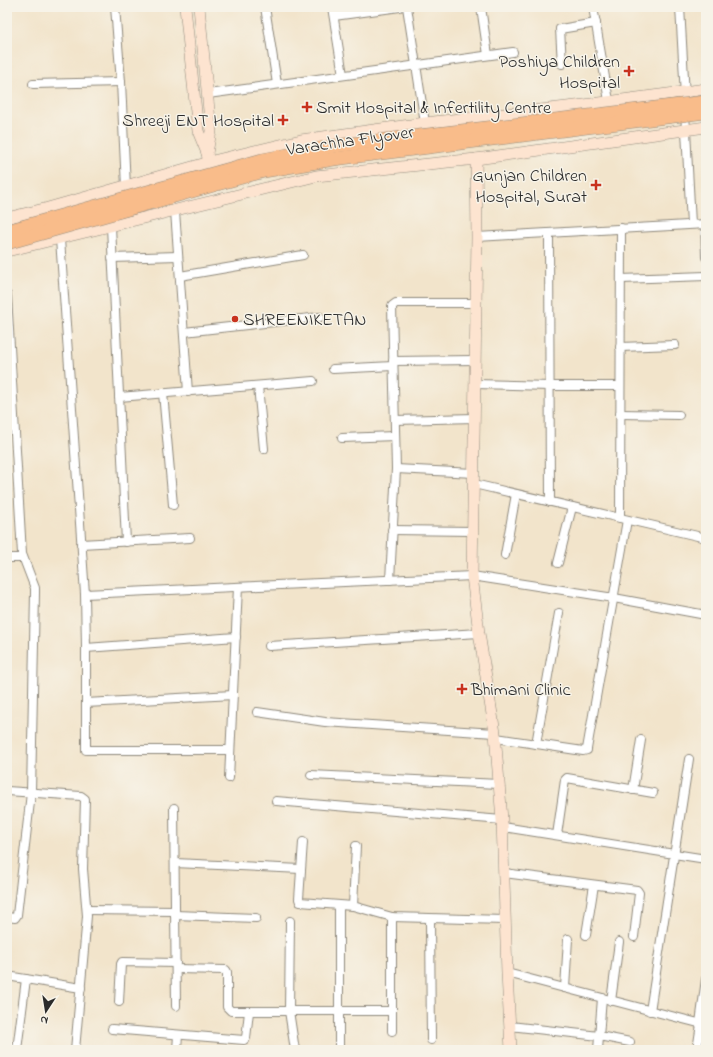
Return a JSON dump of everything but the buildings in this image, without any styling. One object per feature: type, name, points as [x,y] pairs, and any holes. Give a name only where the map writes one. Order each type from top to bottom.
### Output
[{"type":"main road","name":"Varachha Flyover","points":[[7,231],[262,160],[334,146],[706,102]]},
{"type":"main road","name":"Varachha Flyover","points":[[7,243],[264,171],[334,159],[706,112]]},
{"type":"street","points":[[115,7],[121,82],[126,187]]},
{"type":"street","points":[[185,7],[198,131],[208,158],[214,201]]},
{"type":"street","points":[[199,7],[212,131],[208,158]]},
{"type":"street","points":[[265,7],[277,84]]},
{"type":"street","points":[[332,7],[343,75]]},
{"type":"street","points":[[334,16],[400,7]]},
{"type":"street","points":[[407,7],[425,123]]},
{"type":"street","points":[[481,7],[488,55]]},
{"type":"street","points":[[593,7],[609,101]]},
{"type":"street","points":[[680,7],[691,224]]},
{"type":"street","points":[[562,64],[559,30],[596,23]]},
{"type":"street","points":[[208,94],[513,52]]},
{"type":"street","points":[[33,84],[121,82]]},
{"type":"street","points":[[7,218],[126,187],[208,158],[301,140],[425,123],[706,89]]},
{"type":"street","points":[[7,252],[316,176],[476,159],[706,127]]},
{"type":"street","points":[[476,159],[476,360],[472,576],[495,736],[503,823],[505,920],[511,1050]]},
{"type":"street","points":[[175,211],[188,392]]},
{"type":"street","points":[[477,237],[706,224],[706,257]]},
{"type":"street","points":[[111,226],[126,542]]},
{"type":"street","points":[[257,712],[325,722],[495,736],[583,751],[588,749],[614,598],[623,519],[620,414],[621,228]]},
{"type":"street","points":[[549,234],[550,502]]},
{"type":"street","points":[[60,239],[85,594],[86,749],[87,751],[230,750]]},
{"type":"street","points":[[180,276],[303,255]]},
{"type":"street","points":[[112,258],[178,256]]},
{"type":"street","points":[[621,279],[706,276]]},
{"type":"street","points":[[7,295],[23,558],[34,584],[36,593],[31,793],[17,915],[14,918],[7,917]]},
{"type":"street","points":[[390,580],[396,469],[392,308],[396,303],[476,303]]},
{"type":"street","points":[[184,332],[320,318]]},
{"type":"street","points":[[620,347],[674,345]]},
{"type":"street","points":[[333,369],[393,364],[476,360]]},
{"type":"street","points":[[119,397],[313,381]]},
{"type":"street","points":[[475,384],[620,386]]},
{"type":"street","points":[[258,386],[264,449]]},
{"type":"street","points":[[163,393],[173,505]]},
{"type":"street","points":[[620,414],[679,415]]},
{"type":"street","points":[[394,420],[475,418]]},
{"type":"street","points":[[342,438],[395,436]]},
{"type":"street","points":[[396,469],[474,478],[516,494],[706,538]]},
{"type":"street","points":[[505,555],[516,494]]},
{"type":"street","points":[[558,564],[572,508]]},
{"type":"street","points":[[392,530],[472,531]]},
{"type":"street","points":[[82,544],[190,538]]},
{"type":"street","points":[[7,558],[23,558]]},
{"type":"street","points":[[85,594],[472,576],[614,598],[706,615]]},
{"type":"street","points":[[229,778],[238,587]]},
{"type":"street","points":[[536,744],[559,613]]},
{"type":"street","points":[[269,646],[479,632]]},
{"type":"street","points":[[86,648],[236,637]]},
{"type":"street","points":[[86,703],[233,695]]},
{"type":"street","points":[[633,790],[641,740]]},
{"type":"street","points":[[650,1011],[689,759]]},
{"type":"street","points":[[311,775],[499,784]]},
{"type":"street","points":[[557,835],[565,780],[567,778],[654,793]]},
{"type":"street","points":[[7,791],[81,796],[85,799],[83,869],[87,910],[75,1050]]},
{"type":"street","points":[[276,801],[503,823],[557,835],[706,859]]},
{"type":"street","points":[[174,808],[176,1006]]},
{"type":"street","points":[[303,842],[300,902],[353,906],[392,917],[505,920]]},
{"type":"street","points":[[353,906],[356,846]]},
{"type":"street","points":[[175,863],[301,869]]},
{"type":"street","points":[[504,873],[638,890],[634,937]]},
{"type":"street","points":[[586,935],[594,885]]},
{"type":"street","points":[[339,906],[339,1050]]},
{"type":"street","points":[[87,910],[256,918]]},
{"type":"street","points":[[392,917],[392,1031]]},
{"type":"street","points":[[430,919],[431,1040]]},
{"type":"street","points":[[290,921],[289,1011],[296,1050]]},
{"type":"street","points":[[565,988],[568,939]]},
{"type":"street","points":[[612,1001],[619,942]]},
{"type":"street","points":[[119,1002],[122,962],[226,970],[228,1009],[232,1011],[392,1011]]},
{"type":"street","points":[[507,973],[702,1024]]},
{"type":"street","points":[[7,976],[81,988]]},
{"type":"street","points":[[17,1050],[26,979]]},
{"type":"street","points":[[697,1050],[702,1024],[706,979]]},
{"type":"street","points":[[598,1050],[602,998]]},
{"type":"street","points":[[112,1029],[244,1040],[246,1038],[249,1012]]},
{"type":"street","points":[[510,1026],[599,1036],[630,1042]]},
{"type":"street","points":[[177,1050],[178,1035]]},
{"type":"place","name":"Poshiya Children Hospital","points":[[629,71]]},
{"type":"place","name":"Smit Hospital & Infertility Centre","points":[[307,107]]},
{"type":"place","name":"Shreeji ENT Hospital","points":[[283,120]]},
{"type":"place","name":"Gunjan Children Hospital, Surat","points":[[596,185]]},
{"type":"place","name":"SHREENIKETAN","points":[[235,319]]},
{"type":"place","name":"Bhimani Clinic","points":[[462,689]]}]
